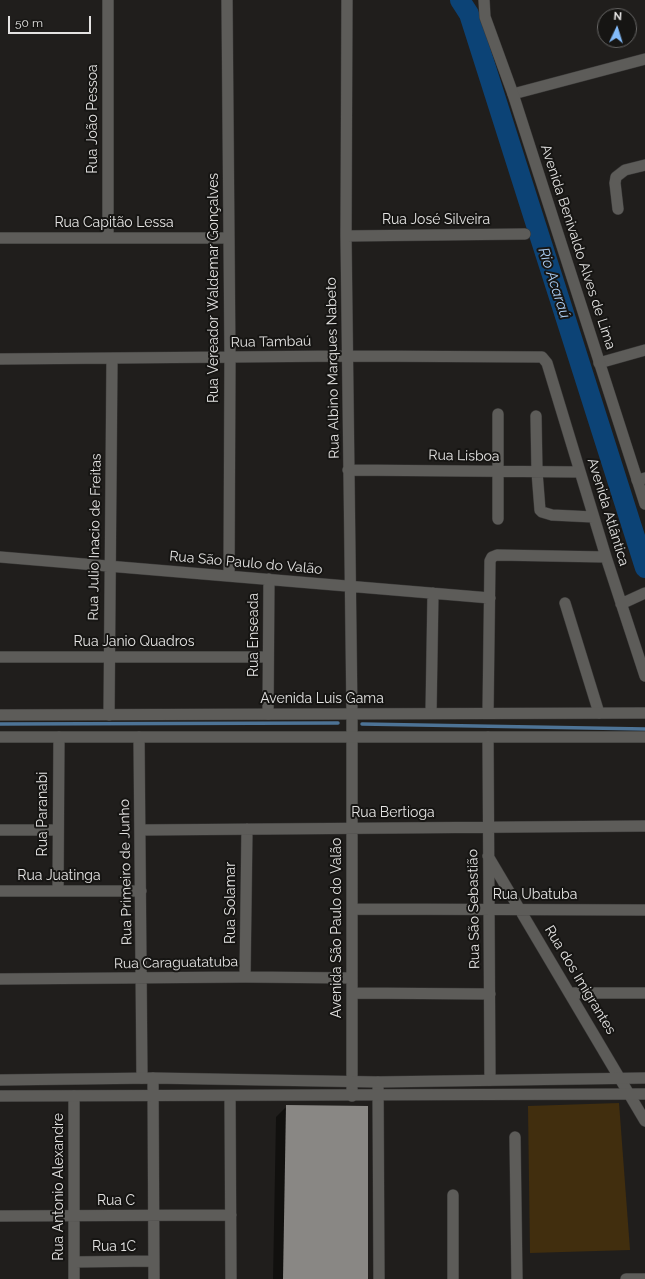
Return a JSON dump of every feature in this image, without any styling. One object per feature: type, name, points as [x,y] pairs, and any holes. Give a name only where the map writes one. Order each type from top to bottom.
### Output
[{"type":"street","name":"Rua João Pessoa","points":[[108,0],[108,238]]},
{"type":"street","name":"Rua Vereador Waldemar Gonçalves","points":[[228,0],[228,238],[230,358],[229,576]]},
{"type":"street","name":"Rua Albino Marques Nabeto","points":[[347,0],[346,236],[352,736]]},
{"type":"street","name":"Avenida Benivaldo Alves de Lima","points":[[484,0],[485,17],[513,94],[599,363],[641,479],[645,504]]},
{"type":"street","points":[[513,94],[645,58]]},
{"type":"street","points":[[618,209],[615,183],[616,177],[625,170],[645,165]]},
{"type":"street","name":"Rua José Silveira","points":[[346,236],[525,234]]},
{"type":"street","name":"Rua Capitão Lessa","points":[[0,238],[228,238]]},
{"type":"street","points":[[599,363],[645,350]]},
{"type":"street","name":"Rua Tambaú","points":[[0,360],[112,360],[347,356],[542,357]]},
{"type":"street","name":"Avenida Atlântica","points":[[542,357],[547,363],[593,517],[645,676]]},
{"type":"street","name":"Rua Julio Inacio de Freitas","points":[[109,715],[108,657],[109,566],[112,497],[112,360]]},
{"type":"street","points":[[498,414],[498,519]]},
{"type":"street","points":[[536,416],[537,472],[540,510],[552,515],[593,517]]},
{"type":"street","name":"Rua Lisboa","points":[[348,470],[580,472]]},
{"type":"street","points":[[488,713],[490,561],[492,557],[497,555],[606,557]]},
{"type":"street","name":"Rua São Paulo do Valão","points":[[0,557],[490,598]]},
{"type":"street","name":"Rua Enseada","points":[[268,714],[269,579]]},
{"type":"street","points":[[432,713],[433,593]]},
{"type":"street","points":[[621,604],[645,593]]},
{"type":"street","points":[[565,603],[599,713]]},
{"type":"street","name":"Rua Janio Quadros","points":[[0,657],[268,658]]},
{"type":"street","name":"Avenida Luis Gama","points":[[0,715],[645,713]]},
{"type":"street","name":"Avenida São Paulo do Valão","points":[[352,736],[352,1096]]},
{"type":"street","points":[[0,737],[645,737]]},
{"type":"street","name":"Rua Paranabi","points":[[58,737],[58,891]]},
{"type":"street","name":"Rua Primeiro de Junho","points":[[139,737],[142,1078]]},
{"type":"street","name":"Rua São Sebastião","points":[[488,737],[490,1080]]},
{"type":"street","name":"Rua Bertioga","points":[[140,830],[645,826]]},
{"type":"street","name":"Rua Solamar","points":[[245,977],[246,829]]},
{"type":"street","points":[[0,830],[58,830]]},
{"type":"street","name":"Rua dos Imigrantes","points":[[488,856],[621,1078],[645,1121]]},
{"type":"street","name":"Rua Juatinga","points":[[0,891],[141,890]]},
{"type":"street","name":"Rua Ubatuba","points":[[352,909],[645,910]]},
{"type":"street","name":"Rua Caraguatatuba","points":[[0,979],[245,977],[352,978]]},
{"type":"street","points":[[352,993],[490,994]]},
{"type":"street","points":[[570,993],[645,993]]},
{"type":"street","points":[[154,1078],[154,1279]]},
{"type":"street","points":[[0,1080],[154,1078],[378,1082],[645,1078]]},
{"type":"street","points":[[378,1082],[379,1279]]},
{"type":"street","points":[[0,1096],[645,1094]]},
{"type":"street","name":"Rua Antonio Alexandre","points":[[74,1096],[74,1279]]},
{"type":"street","points":[[230,1096],[231,1279]]},
{"type":"street","points":[[515,1137],[517,1279]]},
{"type":"street","points":[[453,1195],[453,1279]]},
{"type":"street","name":"Rua C","points":[[0,1216],[231,1215]]},
{"type":"street","name":"Rua 1C","points":[[74,1262],[154,1262]]},
{"type":"street","points":[[626,1279],[645,1279]]},
{"type":"shaded area","points":[[619,1103],[630,1250],[530,1253],[528,1106]]},
{"type":"building","points":[[286,1105],[368,1106],[368,1279],[283,1279]]},
{"type":"waterway","name":"Rio Acaraú","points":[[460,0],[469,14],[645,568]]},
{"type":"waterway","points":[[0,724],[338,723]]},
{"type":"waterway","points":[[362,724],[645,729]]}]
